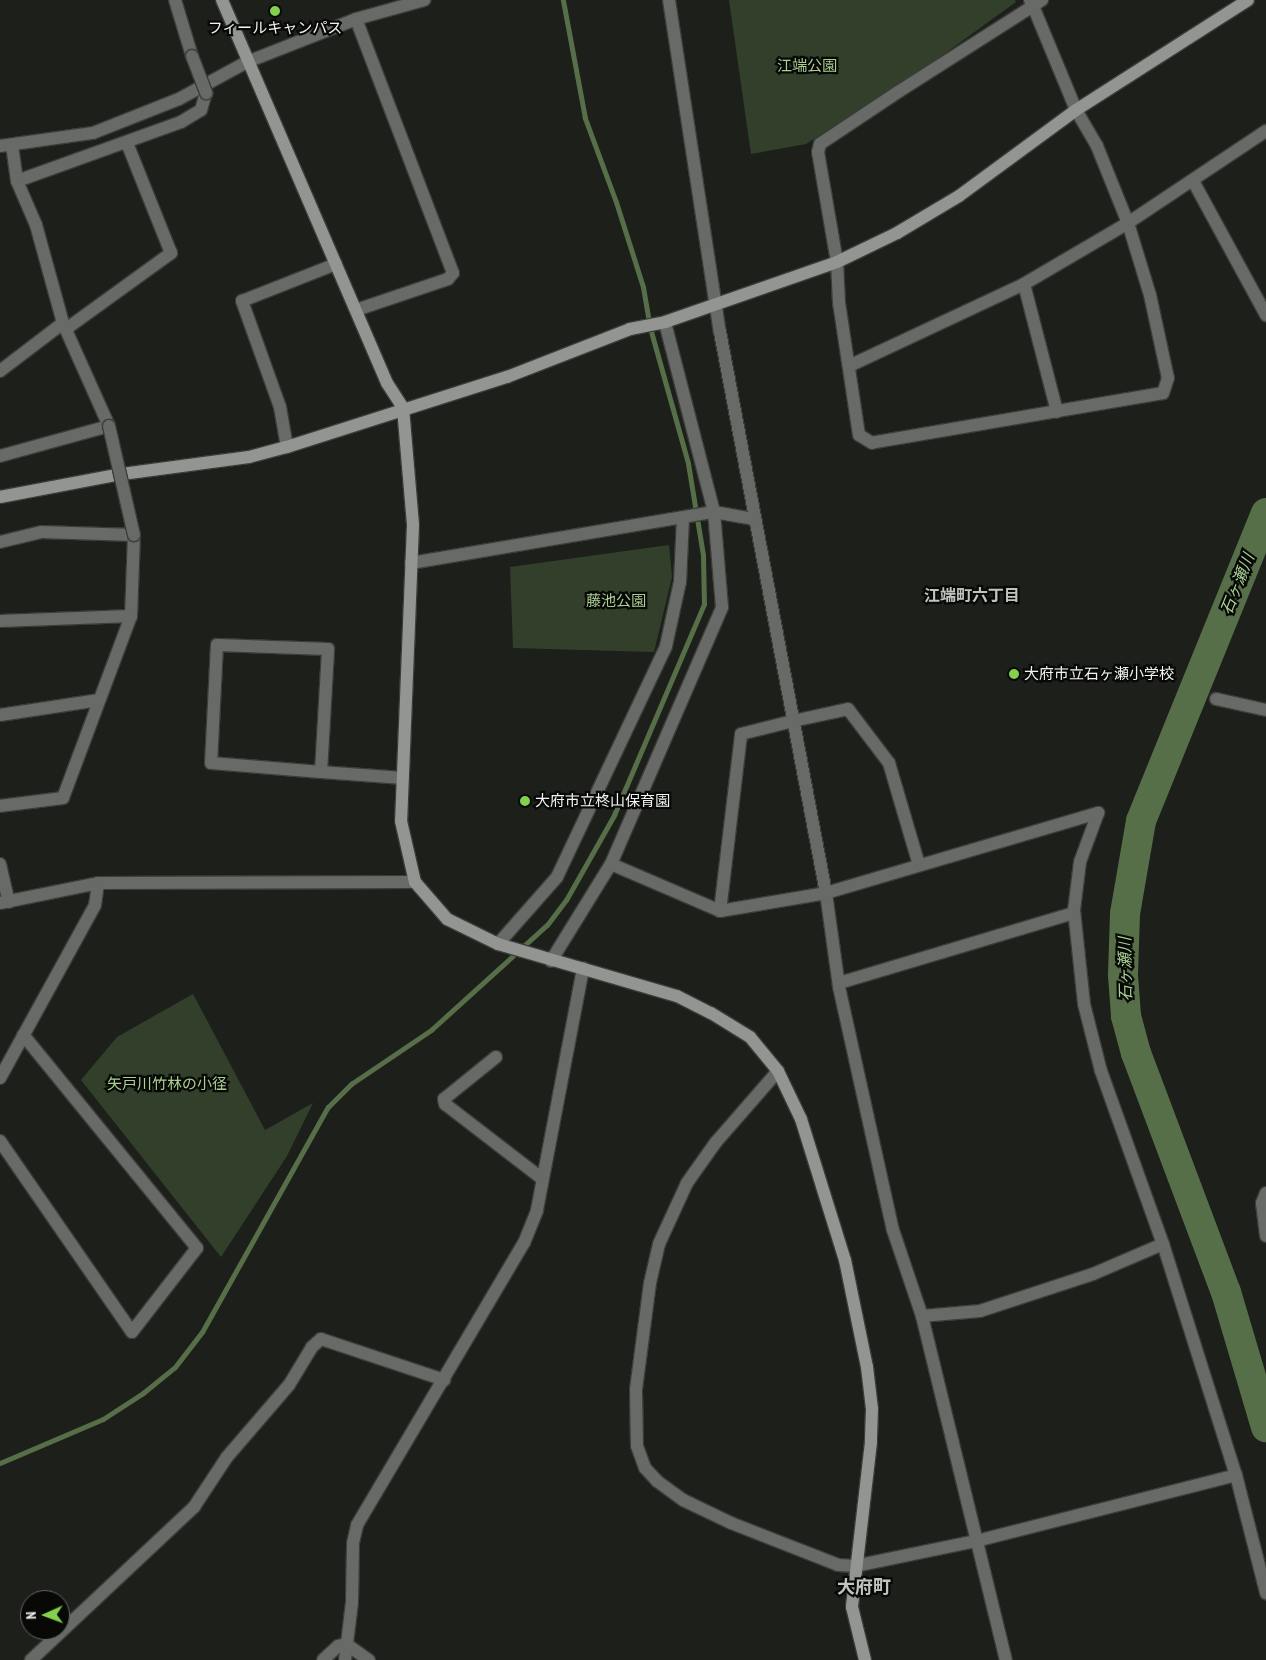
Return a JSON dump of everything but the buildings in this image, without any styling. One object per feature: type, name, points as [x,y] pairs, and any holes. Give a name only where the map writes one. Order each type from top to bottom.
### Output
[{"type":"street","points":[[17,181],[127,143],[181,122],[201,110],[206,93],[192,56],[175,0]]},
{"type":"street","points":[[222,0],[247,62],[388,383],[403,408],[413,525],[401,821],[416,882],[447,919],[502,945],[550,961],[583,968],[677,996],[750,1037],[778,1071],[800,1119],[842,1252],[867,1367],[872,1409],[871,1442],[855,1566],[852,1607],[865,1660]]},
{"type":"street","points":[[0,806],[63,798],[131,616],[134,535],[109,426],[64,326],[36,225],[17,181],[6,146],[93,132],[179,99],[247,62],[356,19],[424,0]]},
{"type":"street","points":[[669,0],[754,519],[826,893],[839,983],[893,1230],[922,1316],[1006,1660]]},
{"type":"street","points":[[0,496],[122,474],[249,457],[287,447],[403,408],[507,377],[630,329],[665,322],[837,262],[897,233],[959,196],[1076,110],[1248,0]]},
{"type":"street","points":[[1035,2],[1076,110],[1097,146],[1128,223],[1150,295],[1168,378],[1163,393],[872,443],[859,435],[837,262],[818,152],[820,144],[1035,2]]},
{"type":"street","points":[[356,19],[453,273],[448,279],[356,310]]},
{"type":"street","points":[[849,366],[1024,284],[1128,223],[1266,131]]},
{"type":"street","points":[[0,371],[171,253],[127,143]]},
{"type":"street","points":[[1193,181],[1266,315]]},
{"type":"street","points":[[287,447],[280,407],[242,301],[336,264]]},
{"type":"street","points":[[1024,284],[1057,412]]},
{"type":"street","points":[[550,961],[611,864],[722,607],[714,512],[665,322]]},
{"type":"street","points":[[0,456],[109,426]]},
{"type":"street","points":[[411,562],[683,519],[714,512],[754,519]]},
{"type":"street","points":[[502,945],[556,877],[666,646],[680,582],[683,519]]},
{"type":"street","points":[[0,542],[41,532],[134,535]]},
{"type":"street","points":[[0,621],[131,616]]},
{"type":"street","points":[[321,772],[328,649],[217,645],[211,763],[321,772],[403,778]]},
{"type":"street","points":[[1216,698],[1266,710]]},
{"type":"street","points":[[0,715],[99,700]]},
{"type":"street","points":[[720,910],[741,734],[792,721],[848,709],[889,763],[919,865]]},
{"type":"street","points":[[611,864],[720,910],[826,893],[1098,813],[1080,862],[1074,913],[1084,1004],[1091,1039],[1163,1244],[1236,1475],[1266,1593]]},
{"type":"street","points":[[0,864],[5,903],[98,884],[416,882]]},
{"type":"street","points":[[0,1078],[96,905],[98,884]]},
{"type":"street","points":[[839,983],[1074,913]]},
{"type":"street","points":[[345,1660],[357,1525],[524,1243],[537,1210],[541,1178],[583,968]]},
{"type":"street","points":[[0,1141],[132,1332],[197,1248],[23,1036]]},
{"type":"street","points":[[496,1057],[444,1099],[444,1104],[541,1178]]},
{"type":"street","points":[[778,1071],[716,1142],[687,1183],[659,1244],[650,1283],[636,1390],[637,1446],[645,1468],[657,1481],[683,1500],[731,1523],[838,1565],[855,1566],[976,1541],[1236,1475]]},
{"type":"street","points":[[1266,1193],[1262,1203],[1266,1236]]},
{"type":"street","points":[[922,1316],[980,1311],[1093,1274],[1163,1244]]},
{"type":"street","points":[[31,1660],[194,1507],[227,1457],[289,1385],[312,1347],[321,1339],[444,1380]]},
{"type":"street","points":[[322,1660],[338,1646],[346,1644],[369,1660]]},
{"type":"green space","name":"江端公園","points":[[729,0],[1015,0],[1016,2],[922,70],[806,144],[751,154]]},
{"type":"green space","name":"藤池公園","points":[[669,545],[672,577],[654,652],[513,648],[510,567]]},
{"type":"green space","name":"矢戸川竹林の小径","points":[[193,994],[265,1130],[313,1103],[287,1156],[221,1257],[81,1080],[117,1037]]},
{"type":"waterway","points":[[0,1463],[103,1419],[143,1393],[175,1367],[202,1332],[328,1107],[351,1084],[431,1030],[547,925],[566,900],[614,815],[704,604],[703,555],[688,463],[650,328],[643,287],[616,202],[585,118],[563,0]]},
{"type":"waterway","name":"石ヶ瀬川","points":[[1266,513],[1141,821],[1125,914],[1123,975],[1126,1016],[1136,1053],[1226,1292],[1266,1427]]},
{"type":"place","name":"フィールキャンパス","points":[[275,11]]},
{"type":"place","name":"大府市立石ヶ瀬小学校","points":[[1014,674]]},
{"type":"place","name":"大府市立柊山保育園","points":[[525,801]]},
{"type":"district","name":"江端町六丁目","points":[[972,595]]},
{"type":"district","name":"大府町","points":[[864,1587]]}]
